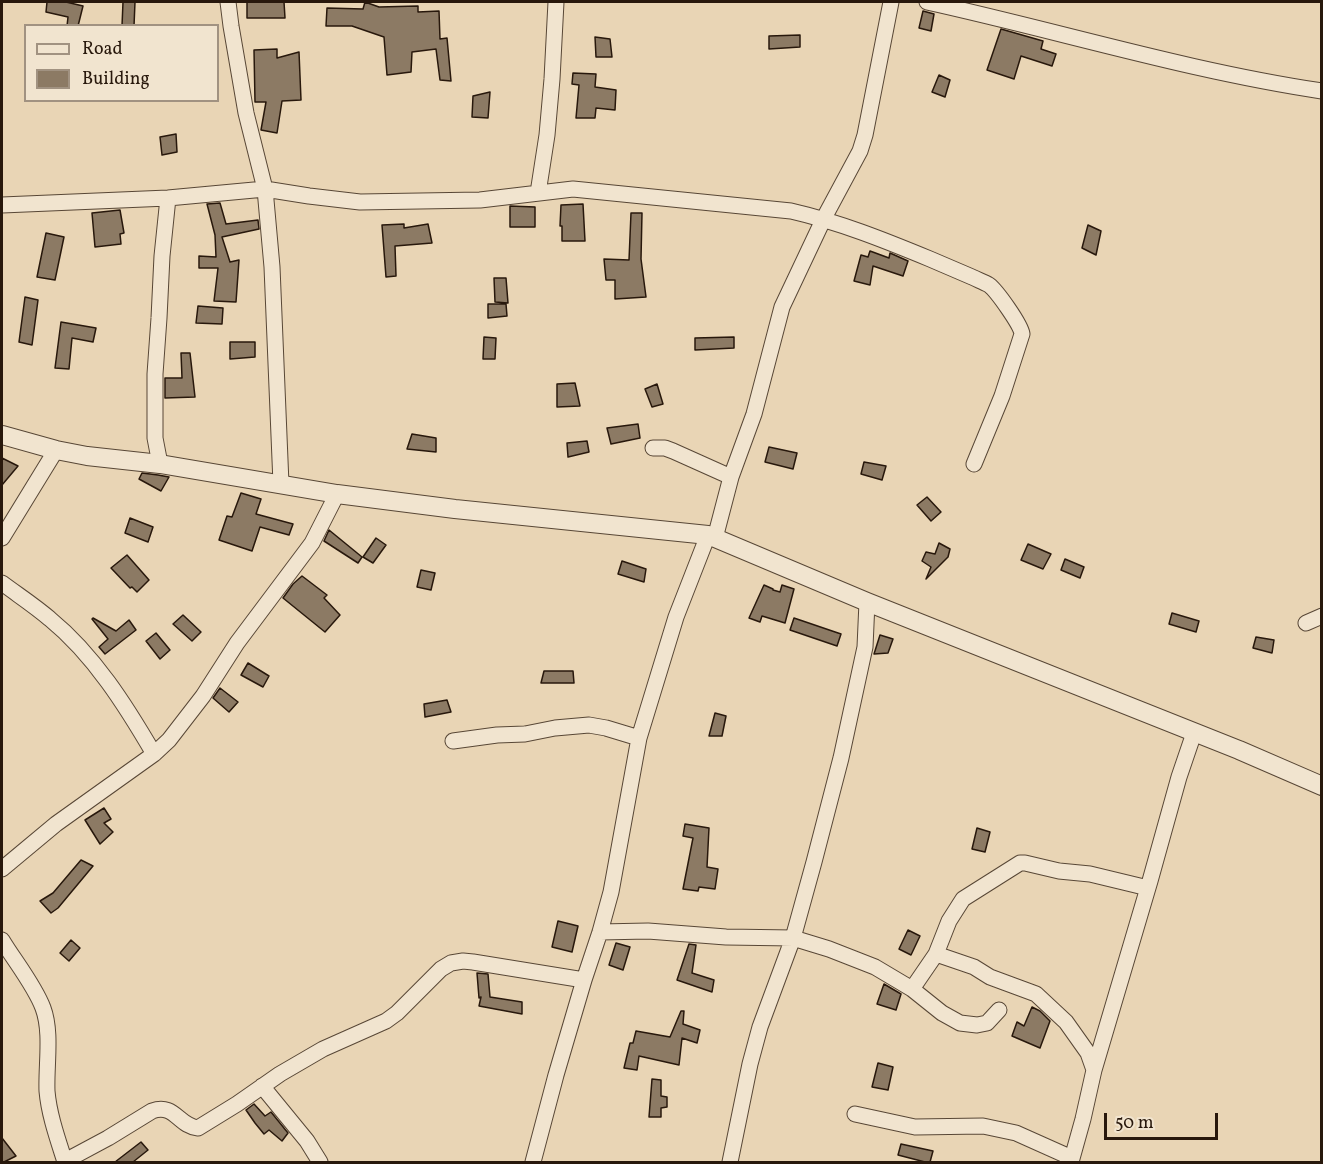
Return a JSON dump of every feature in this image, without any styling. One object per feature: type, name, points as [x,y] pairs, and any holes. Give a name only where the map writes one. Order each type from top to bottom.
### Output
[{"type":"street","points":[[228,2],[246,113],[264,189],[272,277],[281,484]]},
{"type":"street","points":[[538,193],[552,79],[556,2]]},
{"type":"street","points":[[533,1162],[556,1075],[600,932],[610,892],[639,738],[676,617],[711,537],[730,477],[754,414],[782,307],[824,218],[860,151],[891,2]]},
{"type":"street","points":[[927,2],[1159,58],[1322,91]]},
{"type":"street","points":[[2,205],[168,198],[264,189],[360,202],[480,200],[573,189],[791,211],[824,218],[885,240],[983,282],[996,292],[1017,321],[1022,334],[1002,396],[974,464]]},
{"type":"street","points":[[160,464],[155,438],[155,374],[168,198]]},
{"type":"street","points":[[2,435],[87,456],[160,464],[337,494],[711,537],[1194,734],[1239,750],[1322,786]]},
{"type":"street","points":[[653,448],[673,451],[730,477]]},
{"type":"street","points":[[2,538],[56,450]]},
{"type":"street","points":[[2,869],[56,824],[154,754],[169,740],[203,696],[237,643],[312,543],[337,494]]},
{"type":"street","points":[[2,583],[51,620],[85,653],[121,702],[154,754]]},
{"type":"street","points":[[730,1162],[750,1064],[760,1028],[793,938],[841,758],[865,646],[867,602]]},
{"type":"street","points":[[1306,623],[1322,616]]},
{"type":"street","points":[[453,741],[589,725],[639,738]]},
{"type":"street","points":[[855,1114],[915,1127],[983,1126],[994,1128],[1016,1133],[1071,1160],[1094,1070],[1179,777],[1194,734]]},
{"type":"street","points":[[912,989],[936,954],[949,921],[963,899],[1020,862],[1059,871],[1090,874],[1148,888]]},
{"type":"street","points":[[600,932],[648,931],[726,937],[793,938],[875,967],[912,989],[942,1013],[960,1023],[977,1025],[987,1023],[999,1010]]},
{"type":"street","points":[[2,940],[43,1008],[47,1031],[47,1093],[65,1162],[152,1111],[163,1108],[198,1128],[280,1074],[323,1049],[386,1021],[441,969],[451,963],[473,962],[584,980]]},
{"type":"street","points":[[936,954],[974,967],[990,977],[1036,994],[1066,1022],[1088,1053],[1094,1070]]},
{"type":"street","points":[[262,1086],[307,1141],[320,1162]]},
{"type":"building","points":[[47,2],[66,2],[83,6],[78,24],[67,24],[68,17],[46,12]]},
{"type":"building","points":[[123,2],[135,2],[134,24],[122,24]]},
{"type":"building","points":[[247,2],[284,2],[285,18],[247,18]]},
{"type":"building","points":[[365,2],[379,7],[418,6],[418,12],[439,11],[440,39],[447,38],[451,81],[440,80],[436,49],[412,52],[411,72],[387,75],[384,37],[352,26],[326,26],[327,8],[363,9]]},
{"type":"building","points":[[923,11],[934,14],[931,31],[919,28]]},
{"type":"building","points":[[1001,29],[1043,41],[1041,49],[1056,54],[1052,66],[1021,56],[1014,79],[987,70]]},
{"type":"building","points":[[800,35],[800,47],[769,49],[769,36]]},
{"type":"building","points":[[595,37],[610,39],[612,57],[596,57]]},
{"type":"building","points":[[277,49],[277,58],[299,52],[301,100],[282,101],[277,133],[261,130],[266,102],[255,102],[254,50]]},
{"type":"building","points":[[573,73],[596,74],[595,87],[616,90],[615,110],[596,108],[595,118],[576,118],[579,85],[572,84]]},
{"type":"building","points":[[939,75],[950,80],[945,97],[932,92]]},
{"type":"building","points":[[490,92],[488,118],[472,117],[473,96]]},
{"type":"building","points":[[176,134],[177,152],[162,155],[160,137]]},
{"type":"building","points":[[220,203],[226,224],[258,220],[259,229],[222,237],[230,262],[239,260],[236,302],[214,301],[218,268],[199,268],[199,256],[216,257],[215,235],[207,204]]},
{"type":"building","points":[[583,204],[585,241],[562,241],[561,205]]},
{"type":"building","points":[[510,206],[535,207],[535,227],[510,227]]},
{"type":"building","points":[[120,210],[124,233],[120,234],[121,244],[95,247],[92,213]]},
{"type":"building","points":[[631,213],[642,213],[641,259],[646,297],[615,299],[615,280],[606,280],[604,259],[629,260]]},
{"type":"building","points":[[404,224],[404,228],[428,224],[432,243],[395,246],[396,276],[386,277],[382,225]]},
{"type":"building","points":[[1088,225],[1101,231],[1096,255],[1082,248]]},
{"type":"building","points":[[46,233],[64,237],[55,280],[37,277]]},
{"type":"building","points":[[870,251],[889,258],[890,253],[908,261],[903,276],[873,266],[870,285],[854,281],[861,255],[868,257]]},
{"type":"building","points":[[494,278],[506,278],[508,303],[495,302]]},
{"type":"building","points":[[25,297],[38,300],[32,345],[19,342]]},
{"type":"building","points":[[488,304],[506,304],[507,316],[488,318]]},
{"type":"building","points":[[198,306],[223,308],[222,324],[196,323]]},
{"type":"building","points":[[61,322],[96,328],[93,342],[72,338],[69,369],[55,368]]},
{"type":"building","points":[[484,337],[496,338],[495,359],[483,359]]},
{"type":"building","points":[[734,337],[734,348],[695,350],[695,338]]},
{"type":"building","points":[[230,342],[255,342],[255,357],[230,359]]},
{"type":"building","points":[[181,353],[190,353],[195,397],[165,398],[165,378],[182,378]]},
{"type":"building","points":[[575,383],[580,406],[557,407],[557,384]]},
{"type":"building","points":[[657,384],[663,404],[652,407],[645,389]]},
{"type":"building","points":[[638,424],[640,438],[611,444],[607,428]]},
{"type":"building","points":[[412,434],[436,438],[436,452],[407,449]]},
{"type":"building","points":[[587,441],[589,452],[568,457],[567,443]]},
{"type":"building","points":[[769,447],[797,453],[793,469],[765,462]]},
{"type":"building","points":[[2,458],[18,466],[2,485]]},
{"type":"building","points":[[864,462],[886,466],[882,480],[861,474]]},
{"type":"building","points":[[142,473],[169,477],[161,491],[139,479]]},
{"type":"building","points":[[241,493],[261,499],[256,514],[293,524],[289,535],[260,527],[252,551],[219,540],[227,516],[232,517]]},
{"type":"building","points":[[927,497],[941,512],[931,521],[917,505]]},
{"type":"building","points":[[130,518],[153,527],[148,542],[125,533]]},
{"type":"building","points":[[329,530],[362,557],[358,563],[324,541]]},
{"type":"building","points":[[376,538],[386,545],[373,563],[363,557]]},
{"type":"building","points":[[939,543],[950,549],[948,557],[926,579],[931,567],[922,561],[926,552],[935,554]]},
{"type":"building","points":[[1028,544],[1051,554],[1043,569],[1021,560]]},
{"type":"building","points":[[127,555],[149,580],[137,592],[132,587],[130,588],[111,568]]},
{"type":"building","points":[[1065,559],[1084,567],[1080,578],[1061,570]]},
{"type":"building","points":[[622,561],[646,569],[644,582],[618,574]]},
{"type":"building","points":[[421,570],[435,573],[431,590],[417,587]]},
{"type":"building","points":[[302,576],[327,595],[324,598],[340,615],[325,632],[283,598]]},
{"type":"building","points":[[764,585],[780,592],[782,585],[794,589],[785,623],[762,616],[760,622],[749,618]]},
{"type":"building","points":[[1172,613],[1199,621],[1196,632],[1169,624]]},
{"type":"building","points":[[183,615],[201,632],[192,641],[173,624]]},
{"type":"building","points":[[93,618],[116,631],[129,620],[136,630],[105,654],[99,647],[108,639]]},
{"type":"building","points":[[794,618],[841,634],[837,646],[790,630]]},
{"type":"building","points":[[156,633],[170,650],[160,659],[146,641]]},
{"type":"building","points":[[880,635],[893,639],[888,653],[874,654]]},
{"type":"building","points":[[1256,637],[1274,640],[1272,653],[1253,648]]},
{"type":"building","points":[[248,663],[269,676],[263,687],[241,675]]},
{"type":"building","points":[[544,671],[573,671],[574,683],[541,683]]},
{"type":"building","points":[[220,688],[238,702],[229,712],[213,698]]},
{"type":"building","points":[[447,700],[451,712],[425,717],[424,704]]},
{"type":"building","points":[[715,713],[726,716],[722,736],[709,736]]},
{"type":"building","points":[[104,808],[111,819],[104,823],[113,832],[100,844],[85,820]]},
{"type":"building","points":[[685,824],[709,828],[707,867],[718,869],[715,889],[699,887],[698,891],[683,889],[693,838],[683,836]]},
{"type":"building","points":[[977,828],[990,832],[985,852],[972,849]]},
{"type":"building","points":[[81,860],[93,866],[58,908],[51,913],[40,901],[53,893]]},
{"type":"building","points":[[558,921],[578,926],[572,952],[552,947]]},
{"type":"building","points":[[908,930],[920,936],[911,955],[899,949]]},
{"type":"building","points":[[71,940],[80,948],[69,961],[60,953]]},
{"type":"building","points":[[616,943],[630,947],[623,970],[609,965]]},
{"type":"building","points":[[689,944],[696,945],[692,973],[714,980],[712,992],[677,980]]},
{"type":"building","points":[[477,973],[488,974],[490,997],[522,1002],[522,1014],[479,1006],[481,997],[479,998]]},
{"type":"building","points":[[884,984],[901,994],[896,1010],[877,1004]]},
{"type":"building","points":[[1032,1007],[1050,1021],[1040,1048],[1012,1036],[1017,1022],[1024,1026]]},
{"type":"building","points":[[681,1011],[684,1011],[683,1024],[700,1030],[697,1043],[682,1038],[679,1065],[639,1056],[637,1070],[624,1068],[630,1043],[633,1043],[636,1031],[670,1037]]},
{"type":"building","points":[[878,1063],[893,1067],[888,1090],[872,1087]]},
{"type":"building","points":[[652,1079],[661,1080],[661,1096],[667,1097],[667,1107],[661,1108],[661,1117],[649,1117]]},
{"type":"building","points":[[254,1104],[265,1116],[271,1112],[288,1133],[282,1141],[269,1130],[264,1134],[255,1123],[246,1110]]},
{"type":"building","points":[[2,1138],[16,1156],[4,1162],[2,1162]]},
{"type":"building","points":[[141,1142],[148,1150],[133,1162],[115,1162]]},
{"type":"building","points":[[901,1144],[933,1151],[930,1162],[898,1155]]}]
